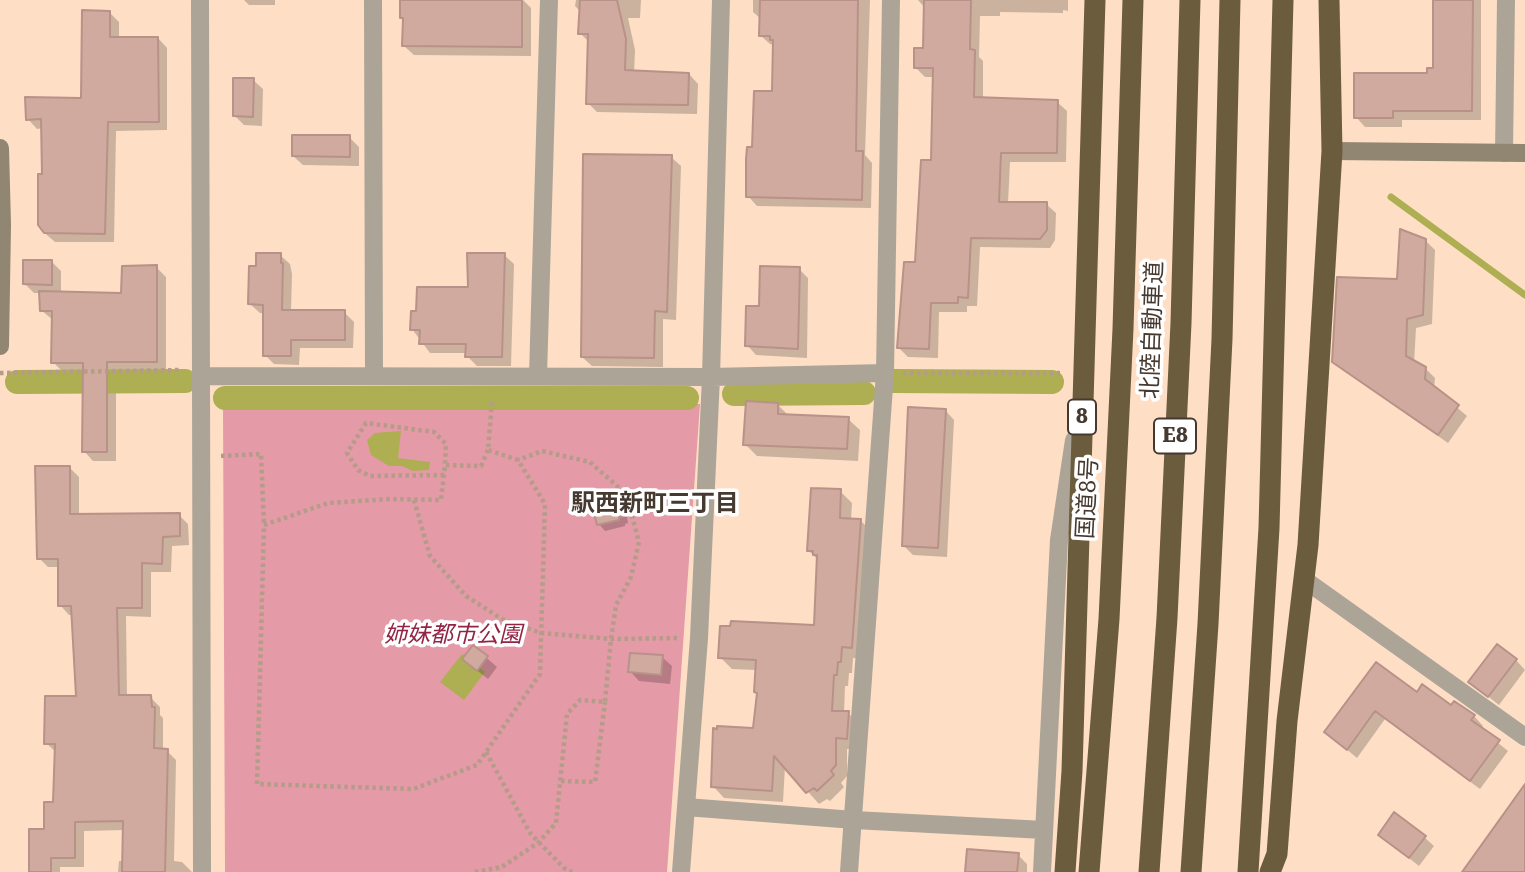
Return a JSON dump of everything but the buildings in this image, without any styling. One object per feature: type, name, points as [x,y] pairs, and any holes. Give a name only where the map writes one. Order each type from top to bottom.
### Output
[{"type":"highway","name":"8","points":[[1065,872],[1072,771],[1096,0]]},
{"type":"highway","name":"国道8号","points":[[1089,872],[1108,619],[1123,328],[1133,0]]},
{"type":"highway","name":"北陸自動車道","points":[[1149,872],[1172,511],[1190,0]]},
{"type":"highway","name":"E8","points":[[1191,872],[1208,624],[1222,339],[1230,0]]},
{"type":"highway","points":[[1248,872],[1269,528],[1283,0]]},
{"type":"highway","points":[[1270,872],[1277,854],[1287,721],[1305,580],[1332,151],[1329,0]]},
{"type":"street","points":[[200,0],[202,872]]},
{"type":"street","points":[[373,0],[374,375]]},
{"type":"street","points":[[538,376],[549,0]]},
{"type":"street","points":[[681,872],[699,638],[711,377],[721,0]]},
{"type":"street","points":[[849,872],[885,373],[891,0]]},
{"type":"street","points":[[1504,153],[1506,0]]},
{"type":"street","points":[[0,148],[0,346]]},
{"type":"street","points":[[1332,151],[1525,153]]},
{"type":"street","points":[[201,376],[711,377],[885,373]]},
{"type":"street","points":[[1042,872],[1059,540],[1083,388]]},
{"type":"street","points":[[1305,580],[1525,737]]},
{"type":"street","points":[[686,807],[854,820],[1044,830]]},
{"type":"path","points":[[0,373],[185,370],[201,376]]},
{"type":"path","points":[[885,373],[1060,373]]},
{"type":"path","points":[[445,465],[481,466],[488,450],[492,402]]},
{"type":"path","points":[[264,525],[328,503],[441,500],[444,475],[445,465],[446,444],[435,432],[366,423],[346,453],[358,470],[370,477],[444,475]]},
{"type":"path","points":[[488,450],[518,460],[542,451],[590,462],[626,494],[639,542],[631,577],[616,605],[595,782],[561,781]]},
{"type":"path","points":[[200,457],[261,454],[264,525],[257,784],[413,789],[477,765],[540,674],[544,504],[518,460]]},
{"type":"path","points":[[414,500],[430,556],[466,596],[502,619],[541,634],[611,639],[699,638]]},
{"type":"path","points":[[475,872],[502,867],[540,842],[556,823],[567,714],[580,700],[605,702]]},
{"type":"path","points":[[486,752],[530,833],[564,868],[572,872]]},
{"type":"green space","name":"姉妹都市公園","points":[[223,404],[700,404],[667,872],[225,872]]},
{"type":"shaded area","points":[[401,431],[398,458],[430,462],[429,470],[413,471],[402,466],[389,466],[371,455],[367,440],[375,433]]},
{"type":"shaded area","points":[[462,654],[485,672],[464,700],[440,682]]},
{"type":"waterway","points":[[1391,197],[1525,295]]},
{"type":"waterway","points":[[17,382],[185,381]]},
{"type":"waterway","points":[[892,381],[1052,382]]},
{"type":"waterway","points":[[734,394],[864,393]]},
{"type":"waterway","points":[[225,398],[687,398]]},
{"type":"district","name":"駅西新町三丁目","points":[[655,504]]}]
